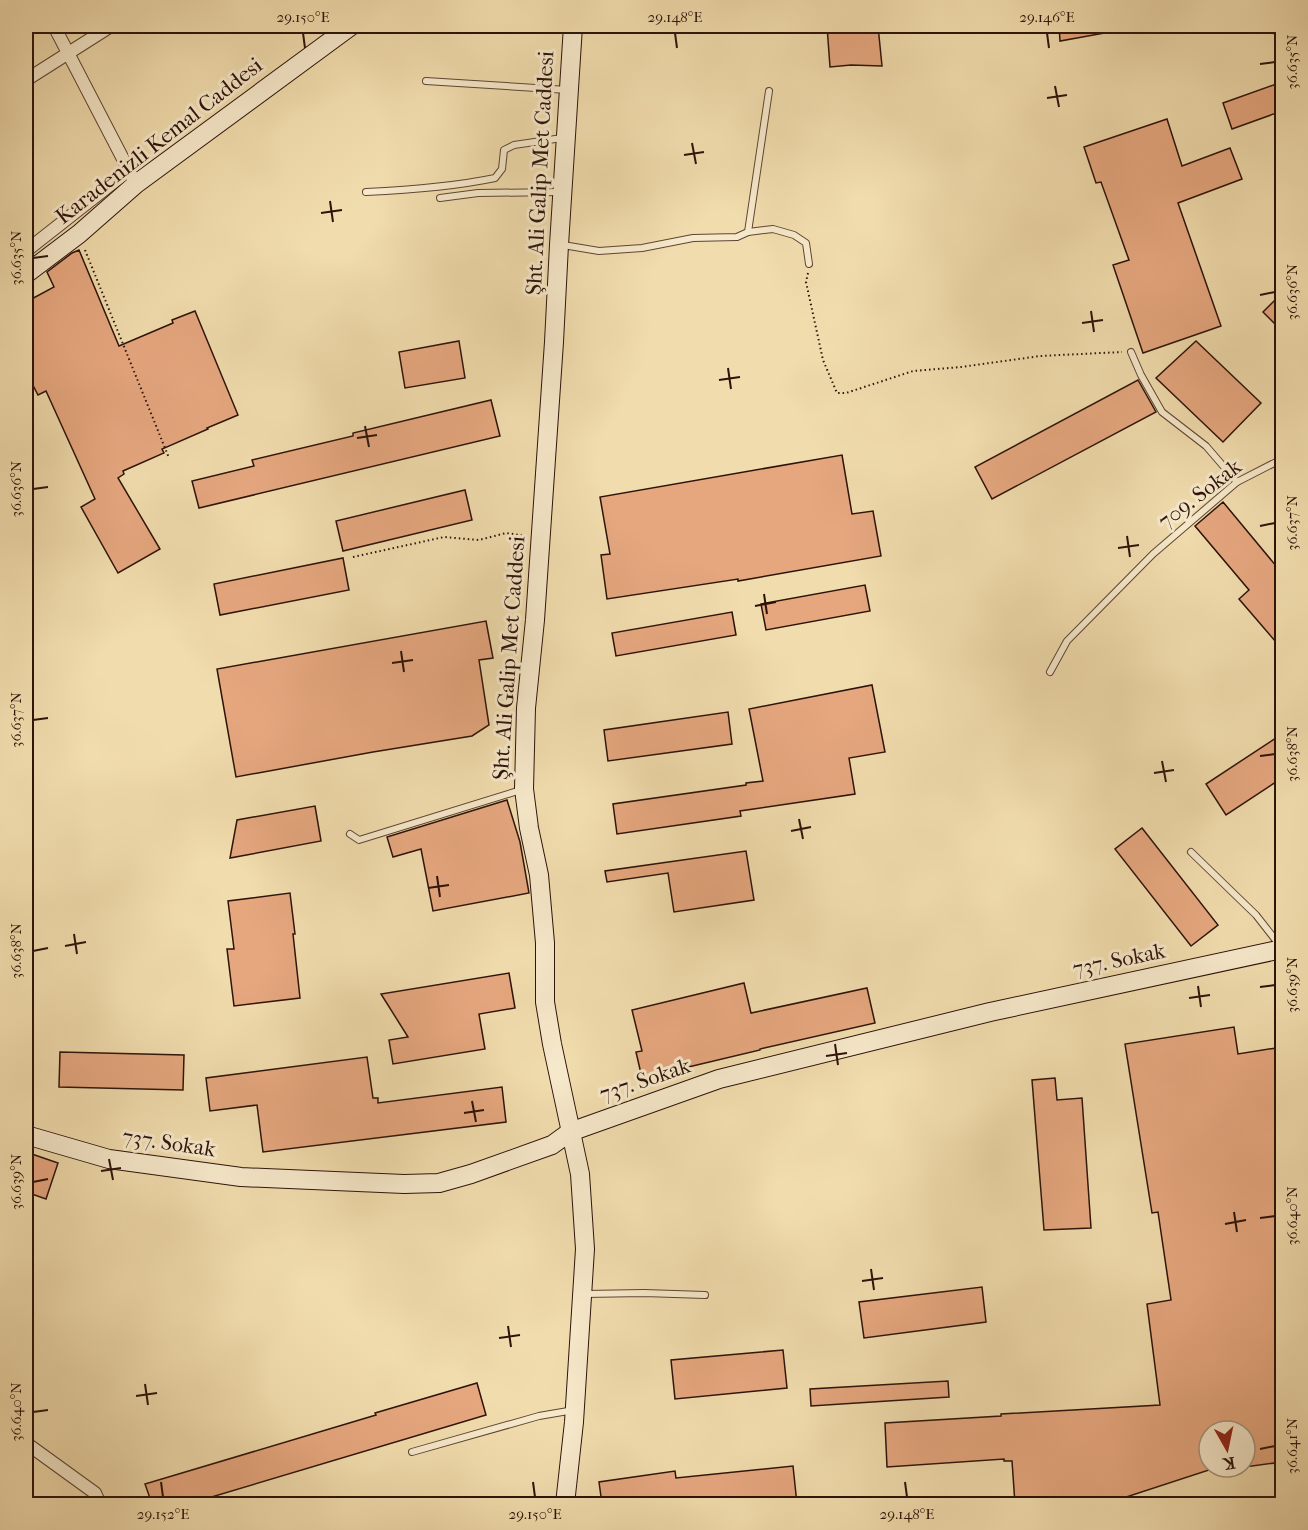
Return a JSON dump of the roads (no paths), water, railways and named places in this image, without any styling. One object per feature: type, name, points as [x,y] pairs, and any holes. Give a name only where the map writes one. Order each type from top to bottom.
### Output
[{"type":"street","points":[[26,252],[133,177],[54,26]]},
{"type":"street","points":[[26,80],[111,26]]},
{"type":"street","name":"Şht. Ali Galip Met Caddesi","points":[[565,1504],[585,1250],[580,1174],[545,1002],[545,943],[539,875],[524,789],[526,708],[536,620],[573,26]]},
{"type":"street","name":"Karadenizli Kemal Caddesi","points":[[26,274],[79,234],[133,177],[343,28]]},
{"type":"street","name":"737. Sokak","points":[[26,1135],[109,1159],[241,1177],[404,1184],[439,1183],[552,1145],[570,1131],[719,1079],[990,1012],[1282,948]]},
{"type":"street","points":[[26,1443],[95,1492],[100,1504]]},
{"type":"lane","points":[[1265,26],[1282,34]]},
{"type":"lane","points":[[426,81],[569,90]]},
{"type":"lane","points":[[748,232],[769,91]]},
{"type":"lane","points":[[366,192],[468,184],[495,178],[502,169],[504,150],[514,145],[566,138]]},
{"type":"lane","points":[[440,198],[478,193],[562,192]]},
{"type":"lane","points":[[559,245],[599,251],[642,248],[693,238],[737,237],[748,232],[773,229],[794,235],[806,243],[809,264]]},
{"type":"lane","points":[[1131,352],[1162,412],[1206,446],[1237,482]]},
{"type":"lane","name":"709. Sokak","points":[[1050,672],[1067,641],[1153,554],[1237,482],[1282,459]]},
{"type":"lane","points":[[350,834],[359,840],[524,789]]},
{"type":"lane","points":[[1191,852],[1256,915],[1282,948]]},
{"type":"lane","points":[[582,1294],[644,1293],[705,1296]]},
{"type":"lane","points":[[412,1452],[539,1416],[574,1410]]}]
